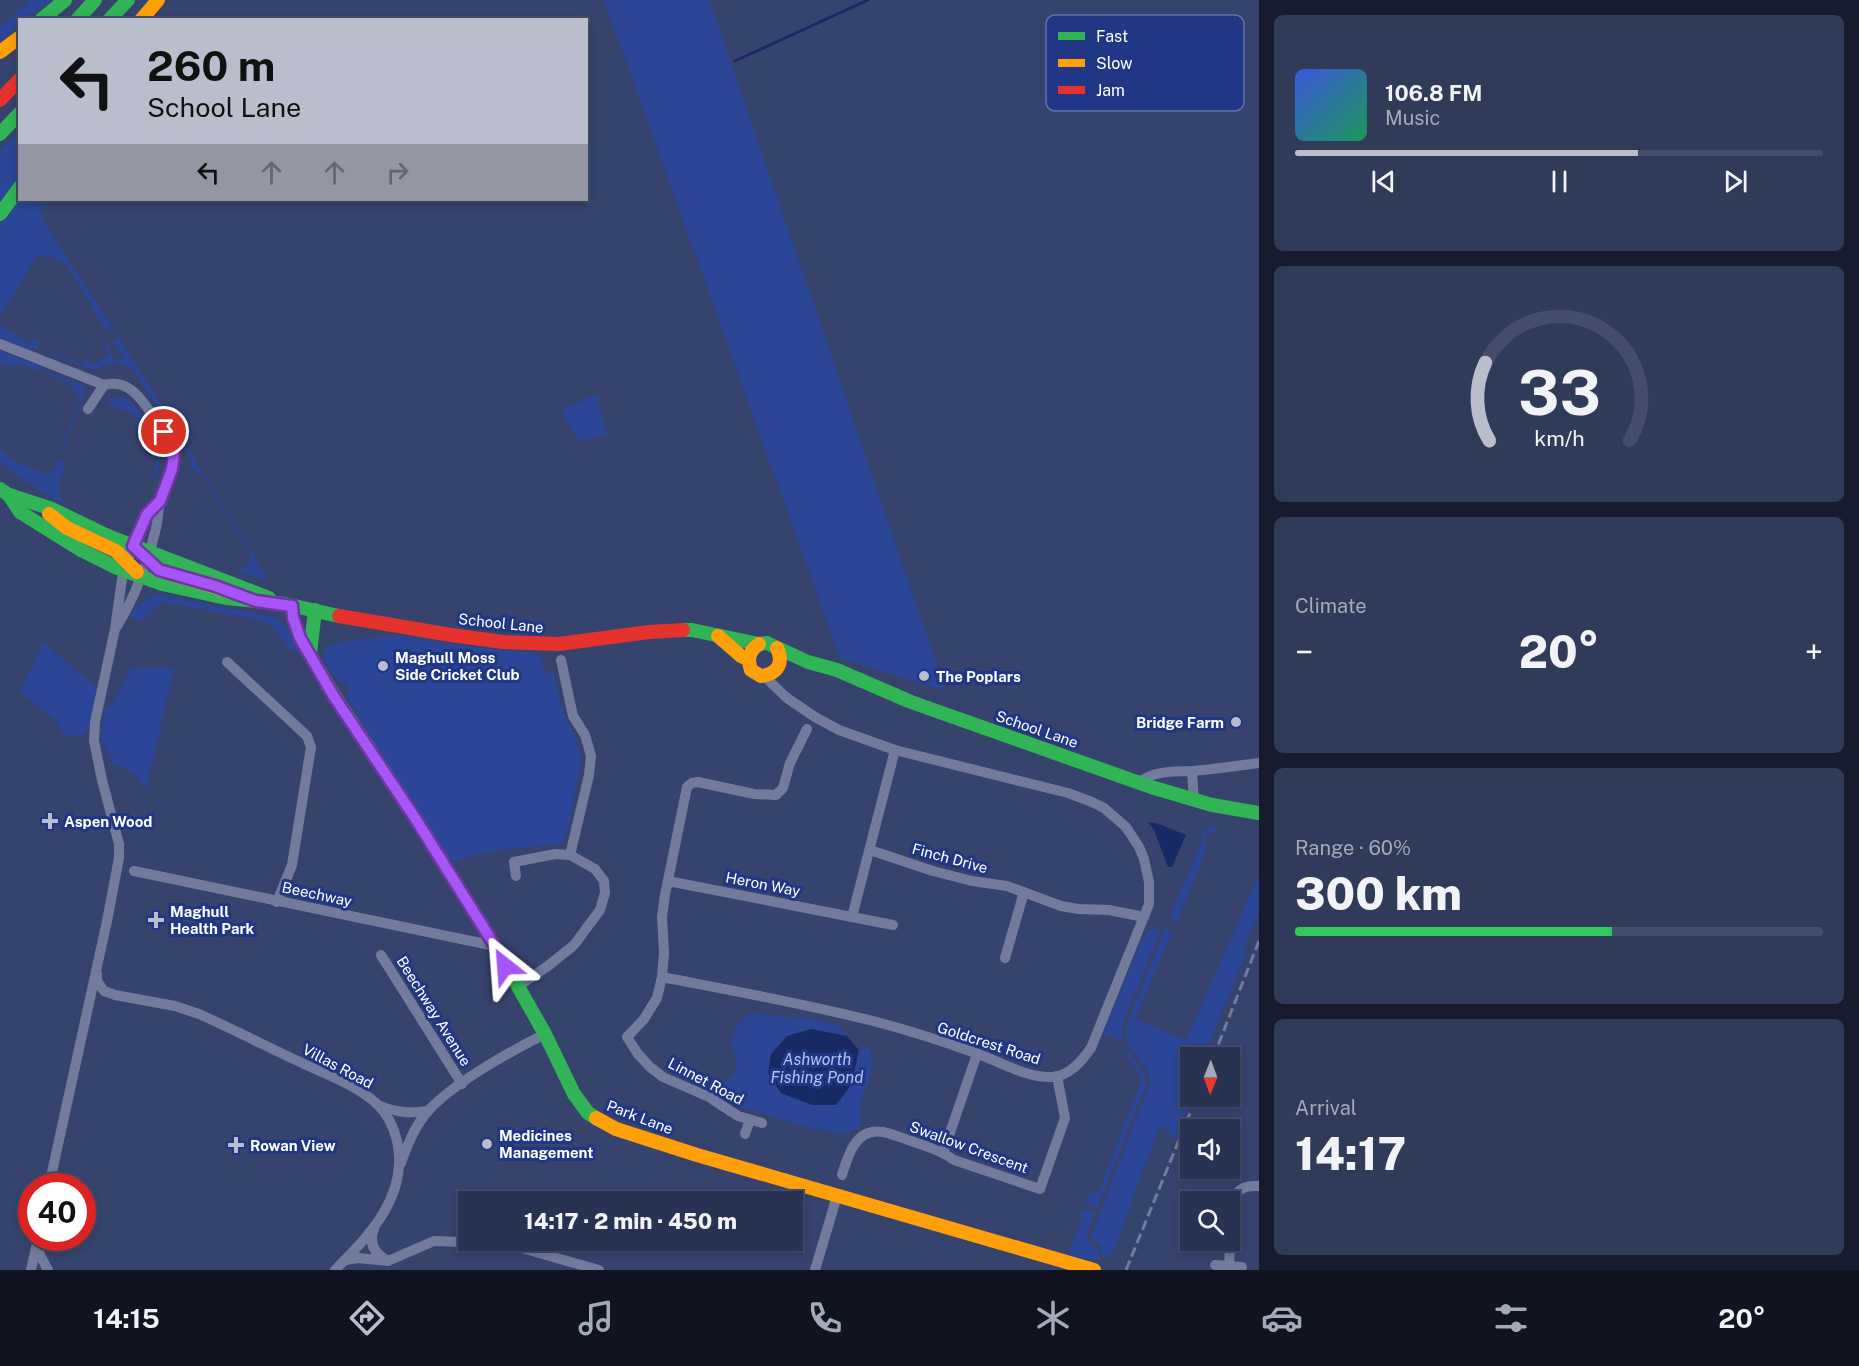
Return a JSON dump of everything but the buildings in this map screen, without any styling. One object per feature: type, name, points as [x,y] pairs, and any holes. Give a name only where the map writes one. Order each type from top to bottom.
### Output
[{"type":"main road","points":[[44,18],[66,0]]},
{"type":"main road","points":[[79,18],[95,0]]},
{"type":"main road","points":[[111,18],[128,0]]},
{"type":"main road","points":[[143,18],[158,0]]},
{"type":"main road","points":[[0,52],[18,38]]},
{"type":"main road","points":[[0,100],[18,81]]},
{"type":"main road","points":[[0,134],[18,115]]},
{"type":"main road","points":[[0,214],[18,190]]},
{"type":"main road","name":"School Lane","points":[[4,492],[52,509],[148,555],[288,605]]},
{"type":"main road","name":"School Lane","points":[[4,492],[20,512],[81,550],[168,585],[226,598],[288,605],[451,635],[538,644],[569,644],[649,632],[692,630],[759,644],[767,643],[808,662],[837,670],[911,702],[1139,782],[1194,801],[1259,813]]},
{"type":"main road","name":"School Lane","points":[[38,504],[67,528],[116,551],[126,567]]},
{"type":"main road","name":"School Lane","points":[[148,555],[159,570],[215,586],[256,601]]},
{"type":"main road","name":"Park Lane","points":[[288,605],[300,638],[333,695],[415,818],[495,946],[545,1034],[578,1102],[588,1113],[606,1125],[696,1155],[1094,1270]]},
{"type":"main road","points":[[310,654],[315,610]]},
{"type":"main road","points":[[716,635],[748,659]]},
{"type":"main road","points":[[759,644],[752,649],[748,659],[751,670],[756,674],[774,671],[781,658],[777,648]]},
{"type":"main road","name":"School Lane","points":[[774,671],[808,662]]},
{"type":"street","points":[[0,344],[104,385],[117,383],[135,392],[171,445],[174,453],[172,469],[160,501],[157,526],[129,607],[114,633]]},
{"type":"street","points":[[88,409],[104,385]]},
{"type":"street","points":[[52,1173],[119,858],[119,844],[102,780],[94,730],[126,567],[147,514],[160,501]]},
{"type":"street","points":[[561,660],[573,716],[585,735],[591,756],[589,775],[570,855]]},
{"type":"street","points":[[227,662],[307,736],[311,747],[292,865],[277,902]]},
{"type":"street","name":"Goldcrest Road","points":[[662,977],[878,1023],[977,1054],[1016,1070],[1045,1077],[1057,1076],[1075,1067],[1091,1048],[1149,904],[1149,879],[1139,847],[1126,827],[1104,808],[1068,792],[895,750],[839,730],[814,717],[787,698],[774,671]]},
{"type":"street","points":[[662,977],[664,953],[662,917],[689,784],[698,782],[754,794],[776,795],[783,788],[790,763],[807,729]]},
{"type":"street","points":[[852,917],[895,750]]},
{"type":"street","points":[[1139,782],[1162,772],[1259,763]]},
{"type":"street","points":[[1192,771],[1194,801]]},
{"type":"street","name":"Finch Drive","points":[[870,850],[933,871],[972,881],[1007,886],[1061,906],[1109,910],[1144,917]]},
{"type":"street","points":[[516,876],[514,862],[555,854],[570,855],[589,864],[600,874],[605,887],[602,904],[574,945],[517,987]]},
{"type":"street","name":"Beechway","points":[[134,871],[495,946]]},
{"type":"street","name":"Heron Way","points":[[668,881],[893,925]]},
{"type":"street","points":[[1005,958],[1024,892]]},
{"type":"street","name":"Beechway Avenue","points":[[381,955],[462,1084]]},
{"type":"street","points":[[90,998],[104,991],[97,981],[97,968]]},
{"type":"street","name":"Linnet Road","points":[[662,977],[657,998],[644,1019],[627,1037],[638,1054],[663,1077],[709,1097],[738,1116],[762,1123]]},
{"type":"street","name":"Villas Road","points":[[104,991],[175,1006],[198,1014],[349,1086],[378,1105],[395,1133],[400,1167],[392,1197],[385,1211],[375,1226],[335,1270]]},
{"type":"street","points":[[400,1167],[416,1128],[427,1111],[441,1098],[477,1073],[545,1034]]},
{"type":"street","points":[[943,1152],[977,1054]]},
{"type":"street","name":"Swallow Crescent","points":[[842,1175],[845,1148],[863,1136],[883,1132],[943,1152],[954,1160],[1040,1189],[1065,1118],[1057,1076]]},
{"type":"street","points":[[378,1105],[401,1112],[427,1111]]},
{"type":"street","name":"Linnet Road","points":[[745,1134],[750,1120]]},
{"type":"street","points":[[1229,1266],[1234,1200],[1246,1186],[1259,1186]]},
{"type":"street","points":[[815,1270],[837,1196]]},
{"type":"street","points":[[375,1226],[372,1234],[373,1248],[379,1256],[388,1261]]},
{"type":"street","points":[[345,1260],[358,1258],[388,1261],[434,1241],[508,1244],[599,1270]]},
{"type":"street","points":[[32,1270],[36,1251]]},
{"type":"street","points":[[39,1251],[48,1270]]},
{"type":"street","points":[[1215,1265],[1242,1268]]},
{"type":"shaded area","points":[[30,0],[51,0],[28,18],[18,18],[18,27],[0,41],[0,27]]},
{"type":"shaded area","points":[[604,0],[710,0],[946,691],[840,658]]},
{"type":"shaded area","points":[[18,132],[18,180],[0,205],[0,151]]},
{"type":"shaded area","points":[[19,201],[48,201],[39,213],[146,380],[268,579],[236,571],[248,565],[250,553],[206,481],[190,469],[191,459],[133,370],[114,363],[92,370],[52,354],[53,352],[83,364],[86,357],[92,365],[109,355],[103,345],[107,342],[117,362],[123,358],[113,341],[118,338],[110,328],[106,331],[68,267],[45,255],[37,256],[0,317],[0,226]]},
{"type":"shaded area","points":[[0,325],[31,344],[36,338],[39,343],[37,349],[31,350],[0,338]]},
{"type":"shaded area","points":[[0,351],[43,367],[41,372],[23,365],[0,364]]},
{"type":"shaded area","points":[[48,372],[86,389],[68,437],[66,436],[64,441],[67,443],[63,453],[63,441],[79,404],[78,394],[71,385],[46,374]]},
{"type":"shaded area","points":[[597,394],[608,434],[580,443],[565,420],[563,409]]},
{"type":"shaded area","points":[[122,397],[141,414],[156,441],[160,459],[154,479],[152,478],[157,452],[150,435],[137,417],[109,405],[109,399]]},
{"type":"shaded area","points":[[0,449],[13,460],[45,474],[54,469],[61,460],[64,461],[59,491],[64,500],[62,502],[42,492],[0,463]]},
{"type":"shaded area","points":[[161,595],[274,617],[286,627],[298,650],[293,653],[274,629],[264,621],[164,602],[141,621],[130,618],[136,606],[150,597]]},
{"type":"shaded area","points":[[396,635],[464,646],[541,654],[544,673],[554,673],[562,709],[576,738],[582,758],[565,843],[504,849],[450,862],[346,697],[350,691],[345,683],[338,682],[323,657],[327,647],[340,642]]},
{"type":"shaded area","points":[[43,642],[98,689],[94,699],[93,720],[88,730],[80,737],[64,736],[55,720],[20,692]]},
{"type":"shaded area","points":[[174,668],[147,787],[144,788],[134,773],[114,765],[101,739],[104,710],[114,702],[130,669]]},
{"type":"shaded area","points":[[1216,826],[1213,834],[1208,833],[1204,844],[1208,846],[1177,922],[1169,919],[1201,844],[1204,831]]},
{"type":"shaded area","points":[[1259,875],[1259,911],[1244,949],[1247,950],[1208,1047],[1180,1047],[1180,1107],[1189,1107],[1184,1119],[1180,1119],[1180,1130],[1175,1142],[1168,1130],[1159,1127],[1112,1256],[1103,1258],[1100,1245],[1091,1237],[1150,1083],[1145,1067],[1130,1047],[1126,1031],[1165,930],[1172,933],[1135,1019],[1186,1040]]},
{"type":"shaded area","points":[[1161,929],[1122,1025],[1122,1041],[1103,1034],[1143,937],[1150,930]]},
{"type":"shaded area","points":[[750,1013],[810,1019],[839,1025],[847,1036],[811,1029],[852,1084],[859,1050],[870,1047],[872,1073],[860,1106],[861,1126],[845,1134],[806,1127],[735,1106],[723,1095],[724,1082],[736,1071],[737,1057],[731,1048],[736,1026]]},
{"type":"shaded area","points":[[1124,1046],[1145,1076],[1146,1085],[1097,1209],[1085,1204],[1089,1192],[1094,1194],[1099,1191],[1142,1080],[1122,1047]]},
{"type":"shaded area","points":[[1083,1209],[1095,1213],[1087,1237],[1091,1245],[1096,1248],[1099,1259],[1085,1260],[1069,1255],[1082,1219],[1080,1218]]},
{"type":"water","points":[[1148,822],[1186,835],[1172,867],[1168,867],[1154,830]]},
{"type":"water","name":"Ashworth Fishing Pond","points":[[811,1029],[847,1036],[859,1050],[852,1084],[836,1105],[812,1105],[781,1093],[768,1073],[771,1054],[787,1036]]},
{"type":"waterway","points":[[735,61],[868,0]]},
{"type":"railway","points":[[1217,1047],[1259,941]]},
{"type":"railway","points":[[1126,1270],[1193,1107]]},
{"type":"traffic: fast","points":[[43,18],[65,0]]},
{"type":"traffic: fast","points":[[79,18],[95,0]]},
{"type":"traffic: fast","points":[[111,18],[128,0]]},
{"type":"traffic: fast","points":[[0,134],[18,115]]},
{"type":"traffic: fast","points":[[0,214],[18,190]]},
{"type":"traffic: fast","points":[[0,489],[9,495],[52,509],[108,536],[269,598]]},
{"type":"traffic: fast","points":[[9,495],[20,512],[81,550],[117,568],[162,584],[226,598],[285,604],[339,616]]},
{"type":"traffic: fast","points":[[292,606],[293,618],[300,638],[495,946],[545,1034],[574,1094],[588,1113],[596,1118]]},
{"type":"traffic: fast","points":[[310,654],[315,610]]},
{"type":"traffic: fast","points":[[683,630],[759,644],[767,643],[808,662],[837,670],[911,702],[1151,787],[1212,805],[1259,813]]},
{"type":"traffic: slow","points":[[143,18],[158,0]]},
{"type":"traffic: slow","points":[[0,52],[18,38]]},
{"type":"traffic: slow","points":[[49,514],[67,528],[116,551],[137,572]]},
{"type":"traffic: slow","points":[[139,551],[159,570],[228,591]]},
{"type":"traffic: slow","points":[[718,636],[741,656],[748,659]]},
{"type":"traffic: slow","points":[[759,644],[751,652],[749,662],[751,670],[761,676],[772,673],[778,667],[780,658],[777,648]]},
{"type":"traffic: slow","points":[[596,1118],[616,1129],[697,1155],[1094,1270]]},
{"type":"traffic: jam","points":[[0,100],[18,81]]},
{"type":"traffic: jam","points":[[339,616],[503,642],[559,644],[649,632],[683,630]]},
{"type":"place","name":"Maghull Moss Side Cricket Club","points":[[383,666]]},
{"type":"place","name":"The Poplars","points":[[924,676]]},
{"type":"place","name":"Bridge Farm","points":[[1236,722]]},
{"type":"place","name":"Aspen Wood","points":[[50,821]]},
{"type":"place","name":"Maghull Health Park","points":[[156,920]]},
{"type":"place","name":"Medicines Management","points":[[487,1144]]},
{"type":"place","name":"Rowan View","points":[[236,1145]]},
{"type":"route","points":[[164,432],[174,453],[172,469],[160,501],[147,514],[133,546],[159,570],[215,586],[256,601],[292,606],[293,618],[300,638],[333,695],[415,818],[495,946],[505,966]]}]
